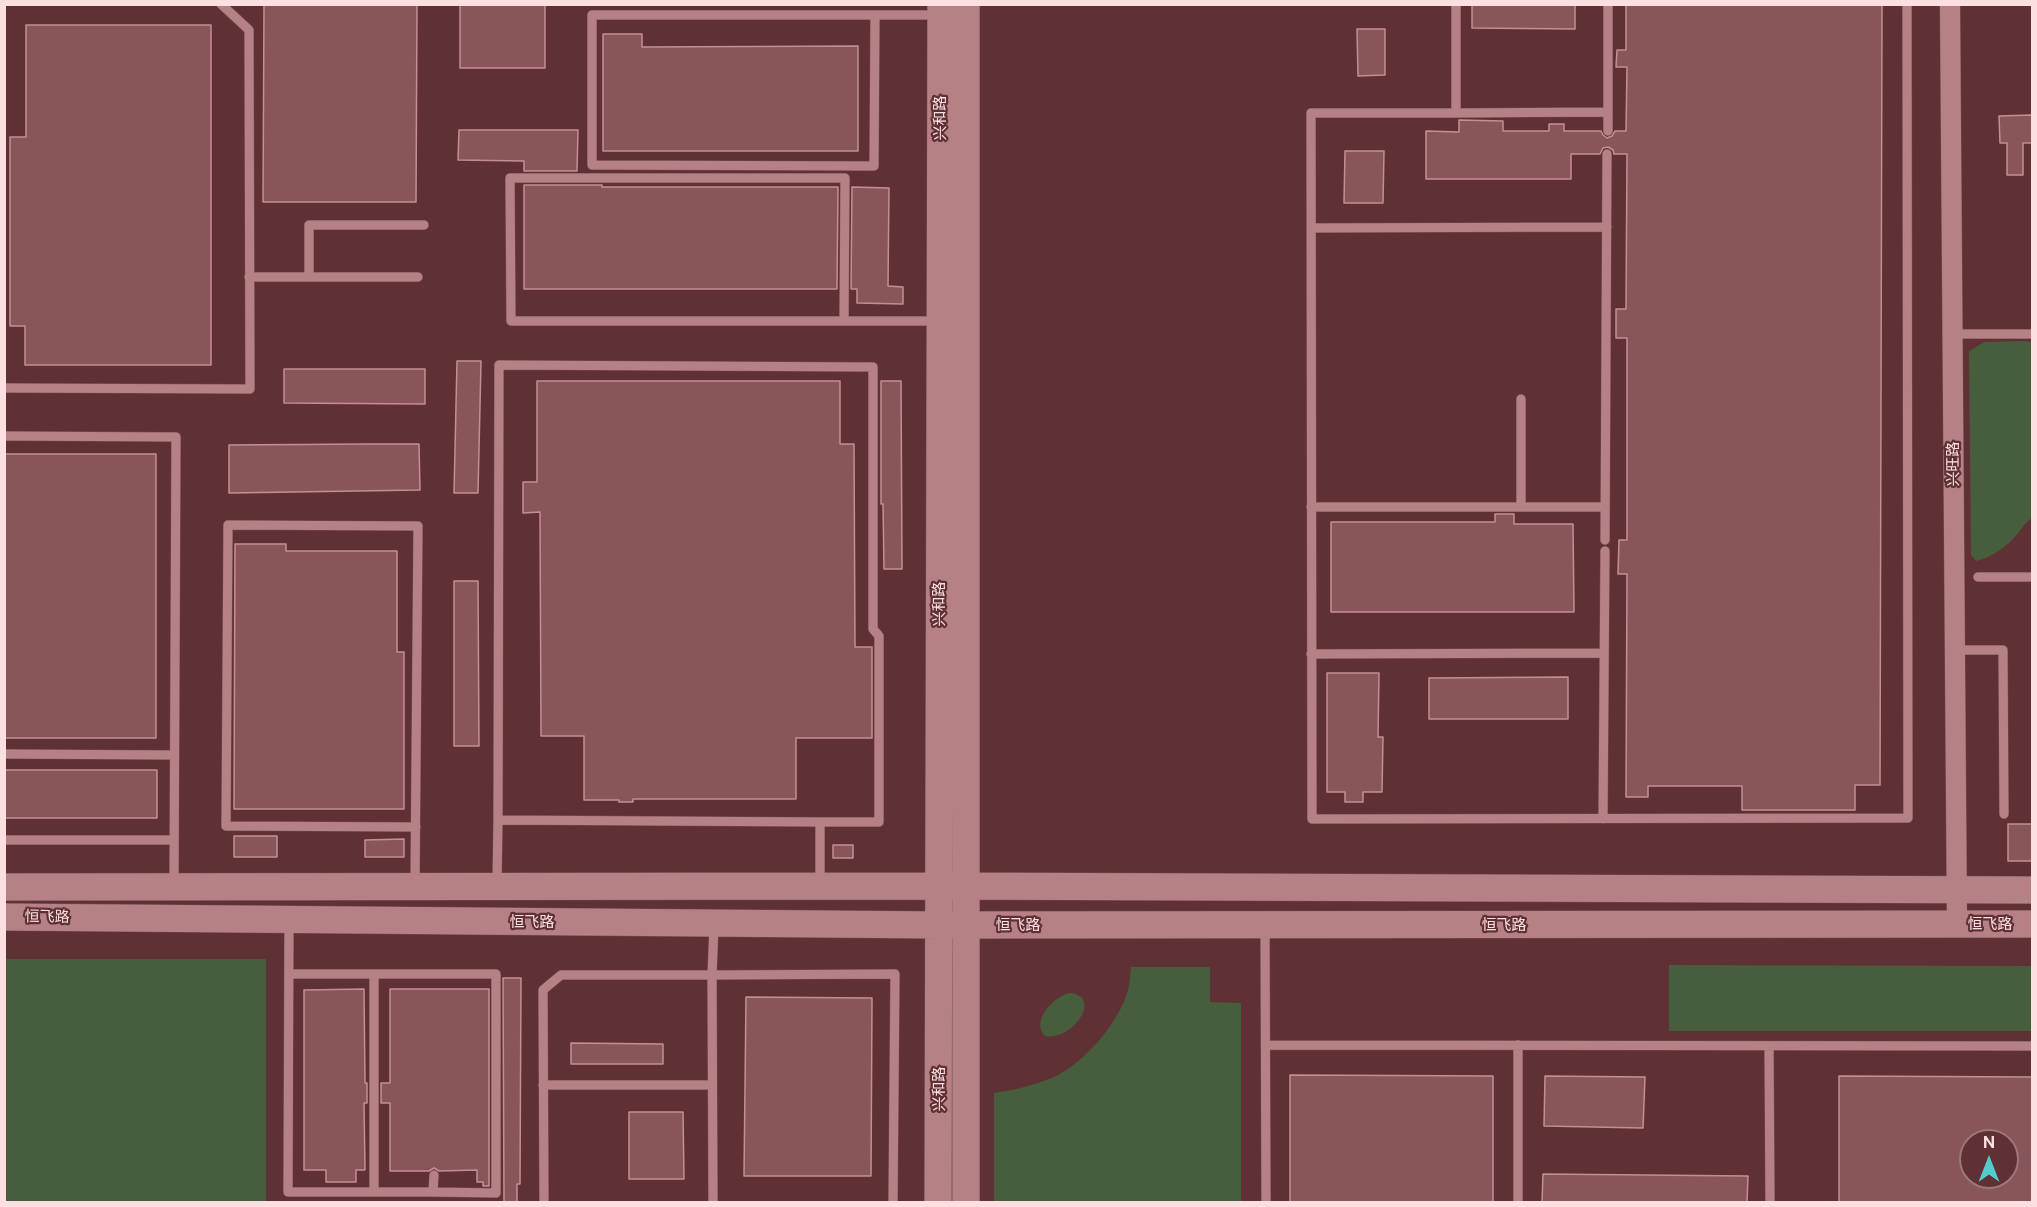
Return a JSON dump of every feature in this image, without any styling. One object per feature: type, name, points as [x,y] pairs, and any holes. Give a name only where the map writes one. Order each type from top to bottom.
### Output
[{"type":"main road","name":"兴和路","points":[[938,1203],[953,925],[966,887],[966,4]]},
{"type":"main road","name":"兴和路","points":[[941,10],[939,886],[953,925],[966,1203]]},
{"type":"main road","name":"恒飞路","points":[[4,887],[939,886],[2032,891]]},
{"type":"main road","name":"恒飞路","points":[[4,917],[953,925],[2032,924]]},
{"type":"street","name":"兴旺路","points":[[1950,4],[1957,924]]},
{"type":"lane","points":[[4,388],[250,389],[249,30],[221,4]]},
{"type":"lane","points":[[592,4],[592,165],[874,166],[874,15]]},
{"type":"lane","points":[[843,4],[843,15]]},
{"type":"lane","points":[[1456,4],[1456,113]]},
{"type":"lane","points":[[1608,4],[1608,131]]},
{"type":"lane","points":[[1608,112],[1311,113],[1311,819],[1908,818],[1907,4]]},
{"type":"lane","points":[[592,15],[874,15],[941,10]]},
{"type":"lane","points":[[1605,540],[1607,154]]},
{"type":"lane","points":[[844,321],[845,178],[510,178],[512,321],[844,321],[940,321]]},
{"type":"lane","points":[[309,277],[309,225],[424,225]]},
{"type":"lane","points":[[1311,228],[1607,227]]},
{"type":"lane","points":[[249,277],[418,277]]},
{"type":"lane","points":[[1952,334],[2032,334]]},
{"type":"lane","points":[[497,887],[499,365],[873,367],[873,629],[879,636],[879,822],[498,820]]},
{"type":"lane","points":[[1521,399],[1521,507]]},
{"type":"lane","points":[[4,436],[176,437],[174,887]]},
{"type":"lane","points":[[1311,507],[1605,507]]},
{"type":"lane","points":[[416,827],[226,826],[228,525],[418,526],[416,887]]},
{"type":"lane","points":[[1603,819],[1605,550]]},
{"type":"lane","points":[[1978,577],[2032,577]]},
{"type":"lane","points":[[1955,650],[2003,650],[2004,814]]},
{"type":"lane","points":[[1311,654],[1604,653]]},
{"type":"lane","points":[[4,754],[174,755]]},
{"type":"lane","points":[[820,822],[820,887]]},
{"type":"lane","points":[[4,840],[174,840]]},
{"type":"lane","points":[[289,920],[288,1192],[496,1192],[496,974],[289,974]]},
{"type":"lane","points":[[713,1203],[712,975],[714,923]]},
{"type":"lane","points":[[1265,925],[1266,1203]]},
{"type":"lane","points":[[374,974],[374,1192]]},
{"type":"lane","points":[[544,1203],[543,990],[561,975],[895,974],[893,1203]]},
{"type":"lane","points":[[1266,1045],[2032,1046]]},
{"type":"lane","points":[[1518,1045],[1518,1203]]},
{"type":"lane","points":[[1769,1046],[1770,1203]]},
{"type":"lane","points":[[543,1086],[712,1085]]},
{"type":"lane","points":[[433,1192],[434,1175]]},
{"type":"lane","points":[[337,1192],[337,1203]]},
{"type":"green space","points":[[1984,342],[2032,342],[2032,518],[2005,546],[1976,561],[1971,555],[1969,351]]},
{"type":"green space","points":[[4,959],[266,959],[266,1202],[5,1202]]},
{"type":"green space","points":[[1669,965],[2032,966],[2032,1031],[1669,1031]]},
{"type":"green space","points":[[1131,967],[1210,967],[1210,1002],[1241,1003],[1241,1202],[994,1202],[994,1093],[1025,1087],[1056,1076],[1067,1070],[1089,1051],[1109,1027],[1124,1002],[1130,982]]},
{"type":"green space","points":[[1070,993],[1080,996],[1084,1002],[1084,1010],[1080,1018],[1065,1032],[1055,1036],[1045,1036],[1040,1023],[1046,1010],[1057,999]]},
{"type":"building","points":[[264,4],[417,4],[416,202],[263,202]]},
{"type":"building","points":[[460,4],[545,4],[545,68],[460,68]]},
{"type":"building","points":[[1472,4],[1575,4],[1575,29],[1472,28]]},
{"type":"building","points":[[1626,4],[1882,4],[1880,785],[1855,785],[1855,810],[1742,810],[1742,786],[1648,786],[1648,797],[1626,797],[1627,574],[1618,574],[1619,540],[1627,540],[1627,338],[1616,338],[1616,309],[1626,309],[1627,154],[1614,154],[1613,150],[1608,147],[1603,148],[1600,154],[1571,154],[1571,179],[1426,179],[1426,131],[1459,132],[1459,120],[1503,121],[1503,131],[1549,131],[1549,124],[1564,124],[1564,131],[1601,131],[1607,138],[1615,131],[1626,131],[1627,67],[1616,67],[1617,50],[1626,50]]},
{"type":"building","points":[[26,25],[211,25],[211,365],[25,365],[25,326],[10,326],[10,137],[26,137]]},
{"type":"building","points":[[1357,29],[1385,29],[1385,75],[1358,76]]},
{"type":"building","points":[[603,34],[642,34],[642,47],[858,46],[858,151],[603,151]]},
{"type":"building","points":[[2032,115],[2032,143],[2023,143],[2023,175],[2007,175],[2007,143],[2000,143],[1999,116]]},
{"type":"building","points":[[459,130],[578,130],[577,171],[524,171],[524,161],[458,160]]},
{"type":"building","points":[[1345,151],[1384,151],[1383,203],[1344,203]]},
{"type":"building","points":[[524,185],[838,187],[837,289],[524,289]]},
{"type":"building","points":[[852,187],[889,188],[888,286],[903,287],[903,304],[857,303],[857,289],[851,289]]},
{"type":"building","points":[[457,361],[481,361],[478,493],[454,493]]},
{"type":"building","points":[[284,369],[425,369],[425,404],[284,403]]},
{"type":"building","points":[[537,381],[840,381],[840,444],[854,444],[855,647],[872,647],[872,738],[796,738],[796,799],[633,799],[633,802],[584,800],[584,736],[541,736],[540,512],[523,513],[523,482],[537,482]]},
{"type":"building","points":[[881,381],[901,381],[902,569],[884,569],[883,504],[881,504]]},
{"type":"building","points":[[419,444],[420,490],[229,493],[229,445]]},
{"type":"building","points":[[4,454],[156,454],[156,738],[4,738]]},
{"type":"building","points":[[1495,514],[1514,514],[1514,524],[1573,524],[1574,612],[1331,612],[1331,522],[1495,522]]},
{"type":"building","points":[[235,544],[286,544],[286,551],[397,551],[397,652],[404,652],[404,809],[234,809]]},
{"type":"building","points":[[454,581],[478,581],[479,746],[454,746]]},
{"type":"building","points":[[1327,673],[1379,673],[1378,737],[1383,737],[1382,792],[1363,792],[1363,802],[1345,802],[1345,792],[1327,792]]},
{"type":"building","points":[[1568,677],[1568,719],[1429,719],[1429,678]]},
{"type":"building","points":[[4,770],[157,770],[157,818],[4,818]]},
{"type":"building","points":[[2008,824],[2032,824],[2032,861],[2008,861]]},
{"type":"building","points":[[234,836],[277,836],[277,857],[234,857]]},
{"type":"building","points":[[404,839],[404,857],[365,857],[365,840]]},
{"type":"building","points":[[833,845],[853,845],[853,858],[833,858]]},
{"type":"building","points":[[503,978],[521,978],[520,1184],[517,1184],[517,1203],[504,1203]]},
{"type":"building","points":[[364,989],[365,1083],[367,1083],[367,1103],[364,1103],[365,1170],[356,1170],[356,1182],[326,1182],[326,1170],[304,1170],[304,990]]},
{"type":"building","points":[[390,989],[489,989],[489,1186],[483,1186],[483,1182],[477,1182],[477,1170],[439,1171],[434,1168],[429,1171],[390,1171],[390,1103],[381,1103],[381,1083],[390,1083]]},
{"type":"building","points":[[746,997],[872,998],[871,1176],[744,1176]]},
{"type":"building","points":[[571,1043],[663,1044],[663,1064],[571,1064]]},
{"type":"building","points":[[1290,1075],[1493,1076],[1493,1203],[1290,1203]]},
{"type":"building","points":[[1545,1076],[1645,1077],[1643,1128],[1544,1126]]},
{"type":"building","points":[[1839,1076],[2032,1077],[2032,1203],[1839,1203]]},
{"type":"building","points":[[629,1112],[683,1112],[684,1179],[629,1179]]},
{"type":"building","points":[[1543,1174],[1748,1176],[1747,1203],[1542,1203]]}]
